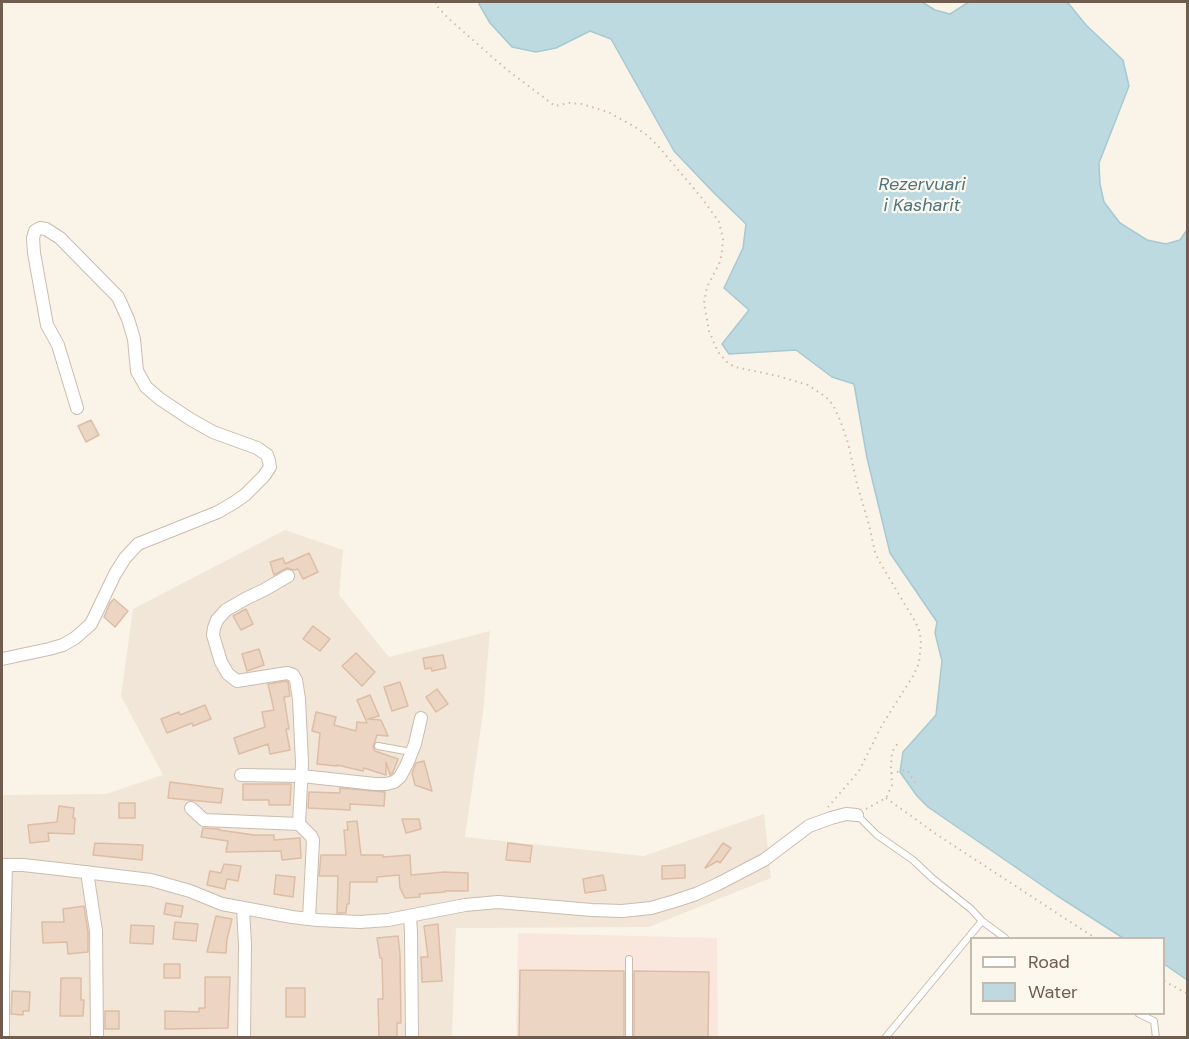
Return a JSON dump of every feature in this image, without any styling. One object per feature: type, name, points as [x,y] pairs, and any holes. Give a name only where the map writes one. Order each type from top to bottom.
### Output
[{"type":"street","points":[[2,659],[49,650],[75,638],[91,624],[125,558],[138,544],[218,512],[245,495],[270,467],[267,454],[213,432],[160,399],[146,387],[137,371],[134,339],[118,297],[60,238],[40,228],[35,231],[33,238],[47,325],[58,345],[76,408]]},
{"type":"street","points":[[288,576],[226,610],[217,620],[213,635],[221,662],[228,674],[237,681],[287,673],[293,675],[298,688],[302,763],[299,824]]},
{"type":"street","points":[[241,775],[302,776],[386,784],[394,782],[400,777],[411,752],[421,718]]},
{"type":"street","points":[[191,808],[204,820],[299,824],[313,840],[309,919]]},
{"type":"street","points":[[3,1038],[4,865],[151,880],[190,891],[222,904],[309,919],[360,922],[388,920],[465,905],[498,902],[622,911],[651,908],[696,894],[764,860],[817,822],[846,814],[857,815]]},
{"type":"street","points":[[87,872],[96,931],[97,1037]]},
{"type":"street","points":[[243,909],[244,1038]]},
{"type":"street","points":[[410,916],[412,1038]]},
{"type":"lane","points":[[378,746],[411,752]]},
{"type":"lane","points":[[857,815],[877,836],[913,860],[971,909],[981,921],[1002,937]]},
{"type":"lane","points":[[885,1038],[981,921]]},
{"type":"lane","points":[[629,959],[629,1038]]},
{"type":"lane","points":[[1141,1015],[1154,1021],[1156,1038]]},
{"type":"path","points":[[436,2],[435,4],[449,19],[506,69],[555,106],[569,103],[582,104],[608,112],[635,127],[658,146],[719,222],[723,239],[722,253],[707,287],[704,303],[709,331],[718,352],[735,367],[808,385],[826,397],[833,405],[848,443],[875,552],[916,623],[921,643],[919,663],[913,676],[882,724],[859,771],[825,812]]},
{"type":"path","points":[[857,815],[886,798],[892,785],[892,752],[898,743]]},
{"type":"path","points":[[891,773],[907,770],[916,784]]},
{"type":"path","points":[[886,798],[936,834],[1092,937]]},
{"type":"path","points":[[1165,982],[1188,994]]},
{"type":"shaded area","points":[[285,530],[343,550],[339,595],[389,657],[490,631],[483,713],[465,837],[644,856],[764,814],[771,878],[649,927],[456,928],[452,1037],[2,1037],[2,795],[106,794],[163,775],[121,696],[133,609]]},
{"type":"shaded area","points":[[518,933],[717,938],[718,1037],[516,1038]]},
{"type":"water","name":"Rezervuari i Kasharit","points":[[480,2],[922,2],[935,10],[950,14],[969,2],[1065,2],[1123,60],[1129,86],[1099,163],[1104,202],[1120,223],[1147,240],[1166,244],[1180,240],[1187,230],[1187,980],[1165,965],[1165,937],[1121,937],[928,807],[917,796],[900,772],[903,752],[936,715],[942,661],[935,633],[937,622],[890,553],[867,458],[854,384],[832,377],[796,350],[729,354],[722,344],[749,310],[724,288],[743,248],[746,224],[674,151],[611,39],[590,31],[556,48],[536,52],[512,47],[490,23]]},
{"type":"building","points":[[91,420],[99,435],[86,442],[78,426]]},
{"type":"building","points":[[309,553],[318,572],[303,579],[298,569],[287,568],[274,575],[270,562],[283,558],[285,564]]},
{"type":"building","points":[[114,599],[128,611],[115,627],[104,617]]},
{"type":"building","points":[[246,609],[253,624],[241,630],[233,616]]},
{"type":"building","points":[[313,626],[330,639],[320,651],[303,639]]},
{"type":"building","points":[[259,649],[264,665],[247,671],[242,654]]},
{"type":"building","points":[[356,653],[375,672],[362,686],[342,666]]},
{"type":"building","points":[[443,655],[446,668],[432,671],[431,668],[425,669],[423,658]]},
{"type":"building","points":[[286,681],[290,696],[284,697],[290,750],[270,754],[268,744],[239,754],[234,738],[265,727],[262,712],[274,710],[268,684]]},
{"type":"building","points":[[400,682],[408,706],[392,711],[384,687]]},
{"type":"building","points":[[437,689],[448,704],[436,712],[426,697]]},
{"type":"building","points":[[370,695],[379,716],[368,719],[381,720],[388,736],[377,735],[373,747],[375,751],[398,759],[393,772],[390,775],[386,762],[386,775],[364,768],[363,771],[337,765],[317,764],[320,733],[312,731],[316,712],[336,717],[334,725],[356,731],[357,722],[367,723],[357,700]]},
{"type":"building","points":[[205,705],[211,719],[193,726],[192,723],[167,733],[161,719],[179,712],[180,715]]},
{"type":"building","points":[[424,761],[432,791],[415,785],[412,773],[416,763]]},
{"type":"building","points":[[170,782],[223,789],[221,803],[168,798]]},
{"type":"building","points":[[243,784],[291,784],[290,805],[269,805],[269,800],[243,800]]},
{"type":"building","points":[[340,788],[385,792],[384,806],[350,804],[350,810],[308,808],[309,792],[340,793]]},
{"type":"building","points":[[119,803],[135,803],[135,818],[119,818]]},
{"type":"building","points":[[59,806],[74,808],[74,834],[48,833],[49,841],[30,843],[28,825],[57,822]]},
{"type":"building","points":[[402,819],[419,819],[421,829],[406,833]]},
{"type":"building","points":[[357,821],[361,855],[383,855],[383,857],[410,855],[411,875],[444,872],[468,873],[468,891],[445,891],[405,898],[400,888],[399,875],[377,877],[377,882],[350,882],[349,904],[347,904],[346,913],[337,913],[338,876],[319,876],[321,855],[346,855],[344,830],[348,830],[347,822]]},
{"type":"building","points":[[203,828],[254,835],[274,835],[274,840],[300,838],[301,858],[282,860],[281,851],[226,852],[228,841],[201,837]]},
{"type":"building","points":[[95,843],[143,845],[142,860],[93,855]]},
{"type":"building","points":[[508,843],[532,846],[530,862],[506,860]]},
{"type":"building","points":[[723,843],[731,848],[720,863],[718,861],[705,868]]},
{"type":"building","points":[[224,864],[241,866],[238,881],[227,879],[225,889],[207,885],[210,871],[221,873]]},
{"type":"building","points":[[685,865],[685,878],[662,879],[662,866]]},
{"type":"building","points":[[276,875],[295,877],[293,897],[274,894]]},
{"type":"building","points":[[603,875],[606,890],[585,893],[583,879]]},
{"type":"building","points":[[166,903],[183,906],[181,917],[164,914]]},
{"type":"building","points":[[84,906],[88,952],[68,954],[67,942],[43,943],[42,922],[64,922],[63,909]]},
{"type":"building","points":[[216,916],[232,919],[226,953],[207,952]]},
{"type":"building","points":[[175,922],[198,924],[196,941],[173,939]]},
{"type":"building","points":[[438,924],[442,981],[422,982],[421,957],[428,957],[424,926]]},
{"type":"building","points":[[131,925],[154,926],[153,944],[130,943]]},
{"type":"building","points":[[398,936],[401,1023],[397,1023],[397,1038],[379,1038],[378,999],[383,999],[382,958],[380,958],[377,938]]},
{"type":"building","points":[[164,964],[180,964],[180,978],[164,978]]},
{"type":"building","points":[[520,970],[624,971],[624,1038],[519,1038]]},
{"type":"building","points":[[634,971],[709,972],[708,1038],[634,1038]]},
{"type":"building","points":[[205,977],[230,977],[228,1028],[165,1029],[165,1011],[199,1012],[199,1008],[205,1008]]},
{"type":"building","points":[[61,978],[81,978],[81,1000],[84,1000],[83,1016],[60,1016]]},
{"type":"building","points":[[286,988],[305,988],[305,1017],[286,1017]]},
{"type":"building","points":[[12,991],[30,992],[29,1011],[23,1011],[23,1015],[11,1014]]},
{"type":"building","points":[[105,1011],[119,1011],[119,1029],[105,1029]]}]
